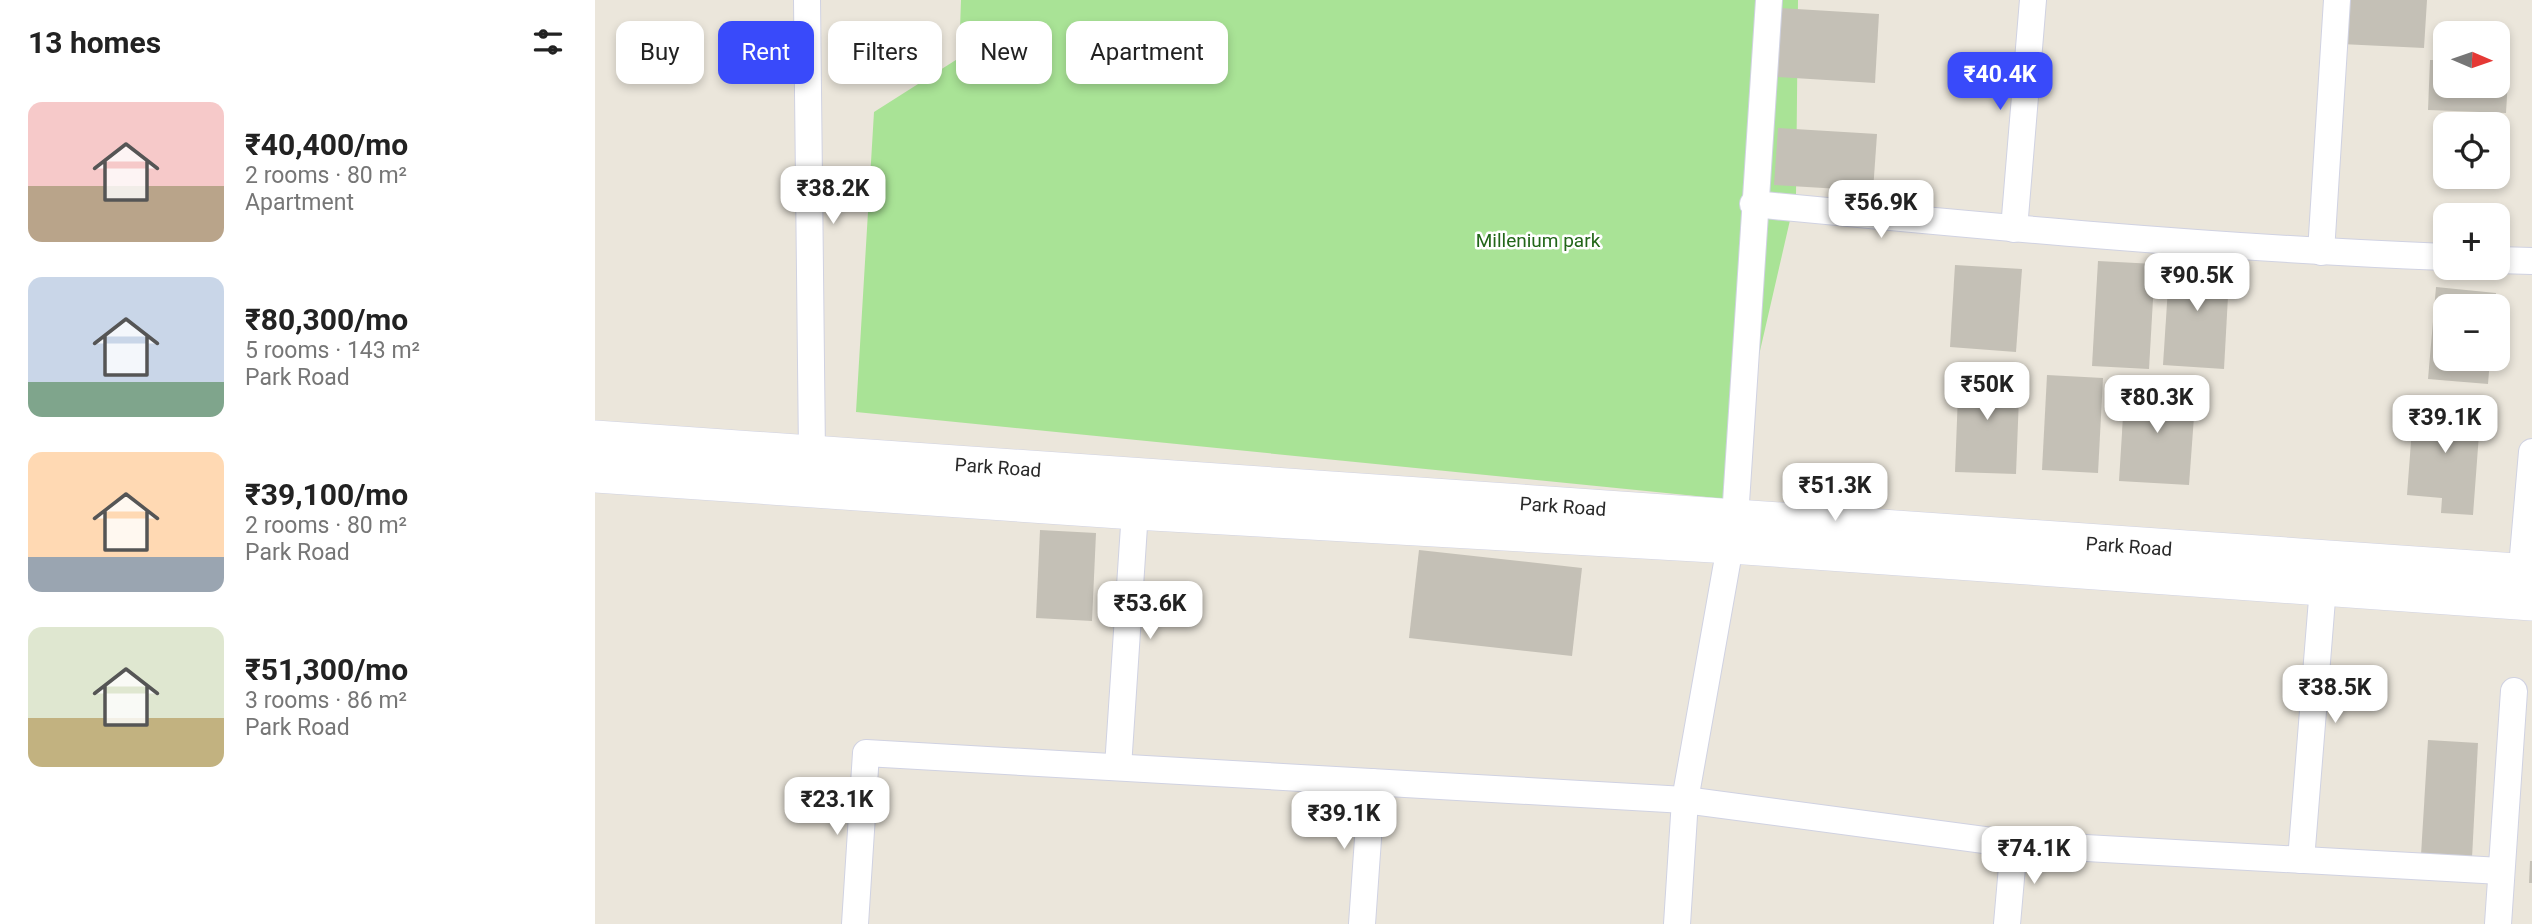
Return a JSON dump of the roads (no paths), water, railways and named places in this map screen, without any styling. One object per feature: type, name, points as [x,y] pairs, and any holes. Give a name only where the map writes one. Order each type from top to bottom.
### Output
[{"type":"street","points":[[807,0],[812,454]]},
{"type":"street","points":[[1677,924],[1685,800],[1733,531],[1753,204],[1769,0]]},
{"type":"street","points":[[2014,229],[2033,0]]},
{"type":"street","points":[[2321,252],[2337,0]]},
{"type":"street","points":[[1753,204],[2014,229],[2321,252],[2433,257]]},
{"type":"street","points":[[2510,260],[2532,261]]},
{"type":"street","name":"Park Road","points":[[595,439],[812,454],[1733,531],[2323,587],[2526,587]]},
{"type":"street","points":[[2526,587],[2532,452]]},
{"type":"street","name":"Park Road","points":[[595,474],[1135,511],[1733,531],[2526,587]]},
{"type":"street","points":[[1118,767],[1135,511]]},
{"type":"street","points":[[2301,860],[2323,587]]},
{"type":"street","points":[[2498,924],[2514,691]]},
{"type":"street","points":[[855,924],[866,752],[1685,800],[2014,844],[2501,871]]},
{"type":"street","points":[[1362,924],[1372,782]]},
{"type":"street","points":[[2007,924],[2014,844]]},
{"type":"park label","name":"Millenium park","points":[[1538,240]]}]
